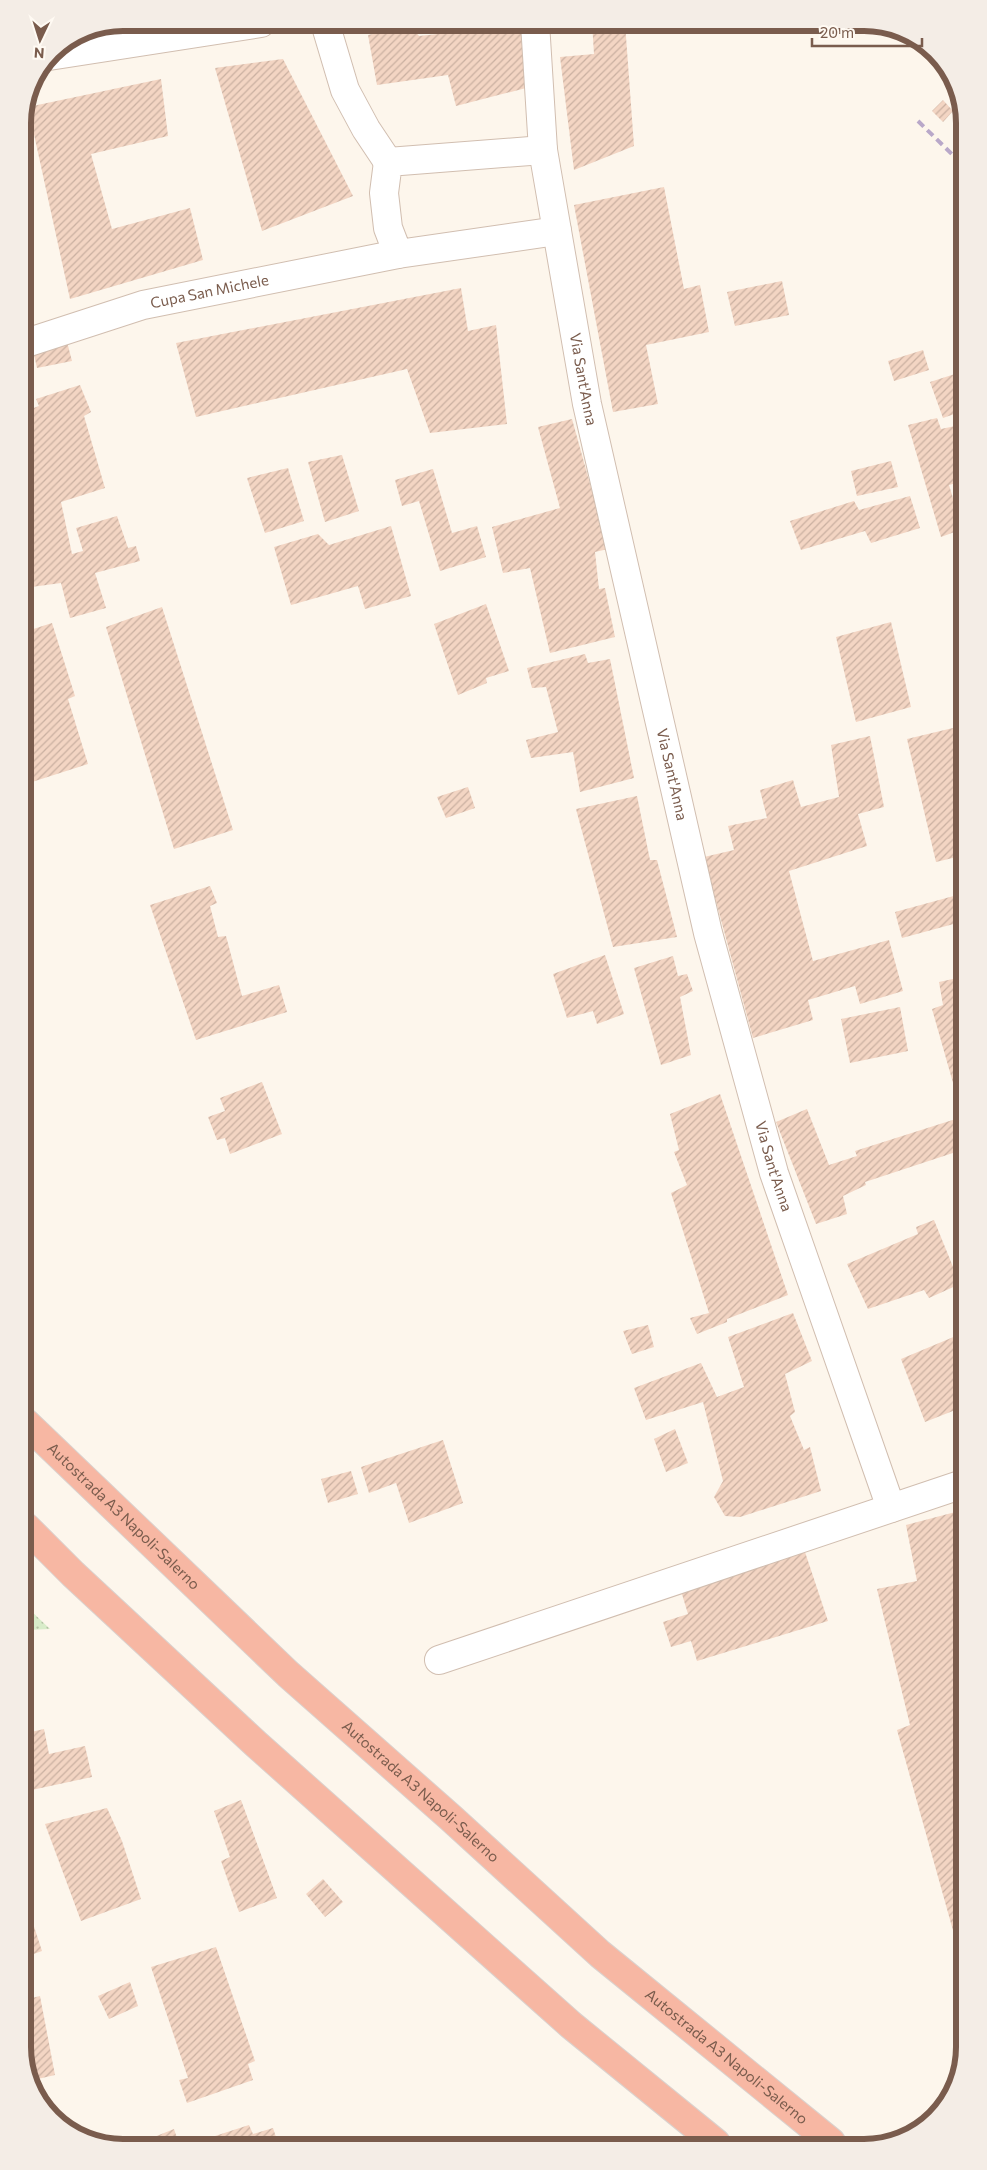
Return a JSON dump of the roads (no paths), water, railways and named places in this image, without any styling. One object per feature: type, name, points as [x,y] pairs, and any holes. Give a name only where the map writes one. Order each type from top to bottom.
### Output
[{"type":"highway","name":"Autostrada A3 Napoli-Salerno","points":[[31,1428],[288,1674],[451,1818],[600,1954],[827,2139]]},
{"type":"highway","points":[[31,1532],[73,1574],[263,1751],[571,2025],[711,2139]]},
{"type":"street","points":[[65,53],[205,31]]},
{"type":"street","points":[[327,31],[345,90],[366,129],[388,162],[384,192],[388,228],[398,254]]},
{"type":"street","name":"Via Sant'Anna","points":[[536,31],[543,150],[587,404],[708,933],[774,1173],[891,1508]]},
{"type":"street","points":[[388,162],[543,150]]},
{"type":"street","name":"Cupa San Michele","points":[[31,341],[143,305],[398,254],[557,231]]},
{"type":"street","points":[[439,1660],[956,1486]]},
{"type":"railway","points":[[918,121],[956,158]]}]
